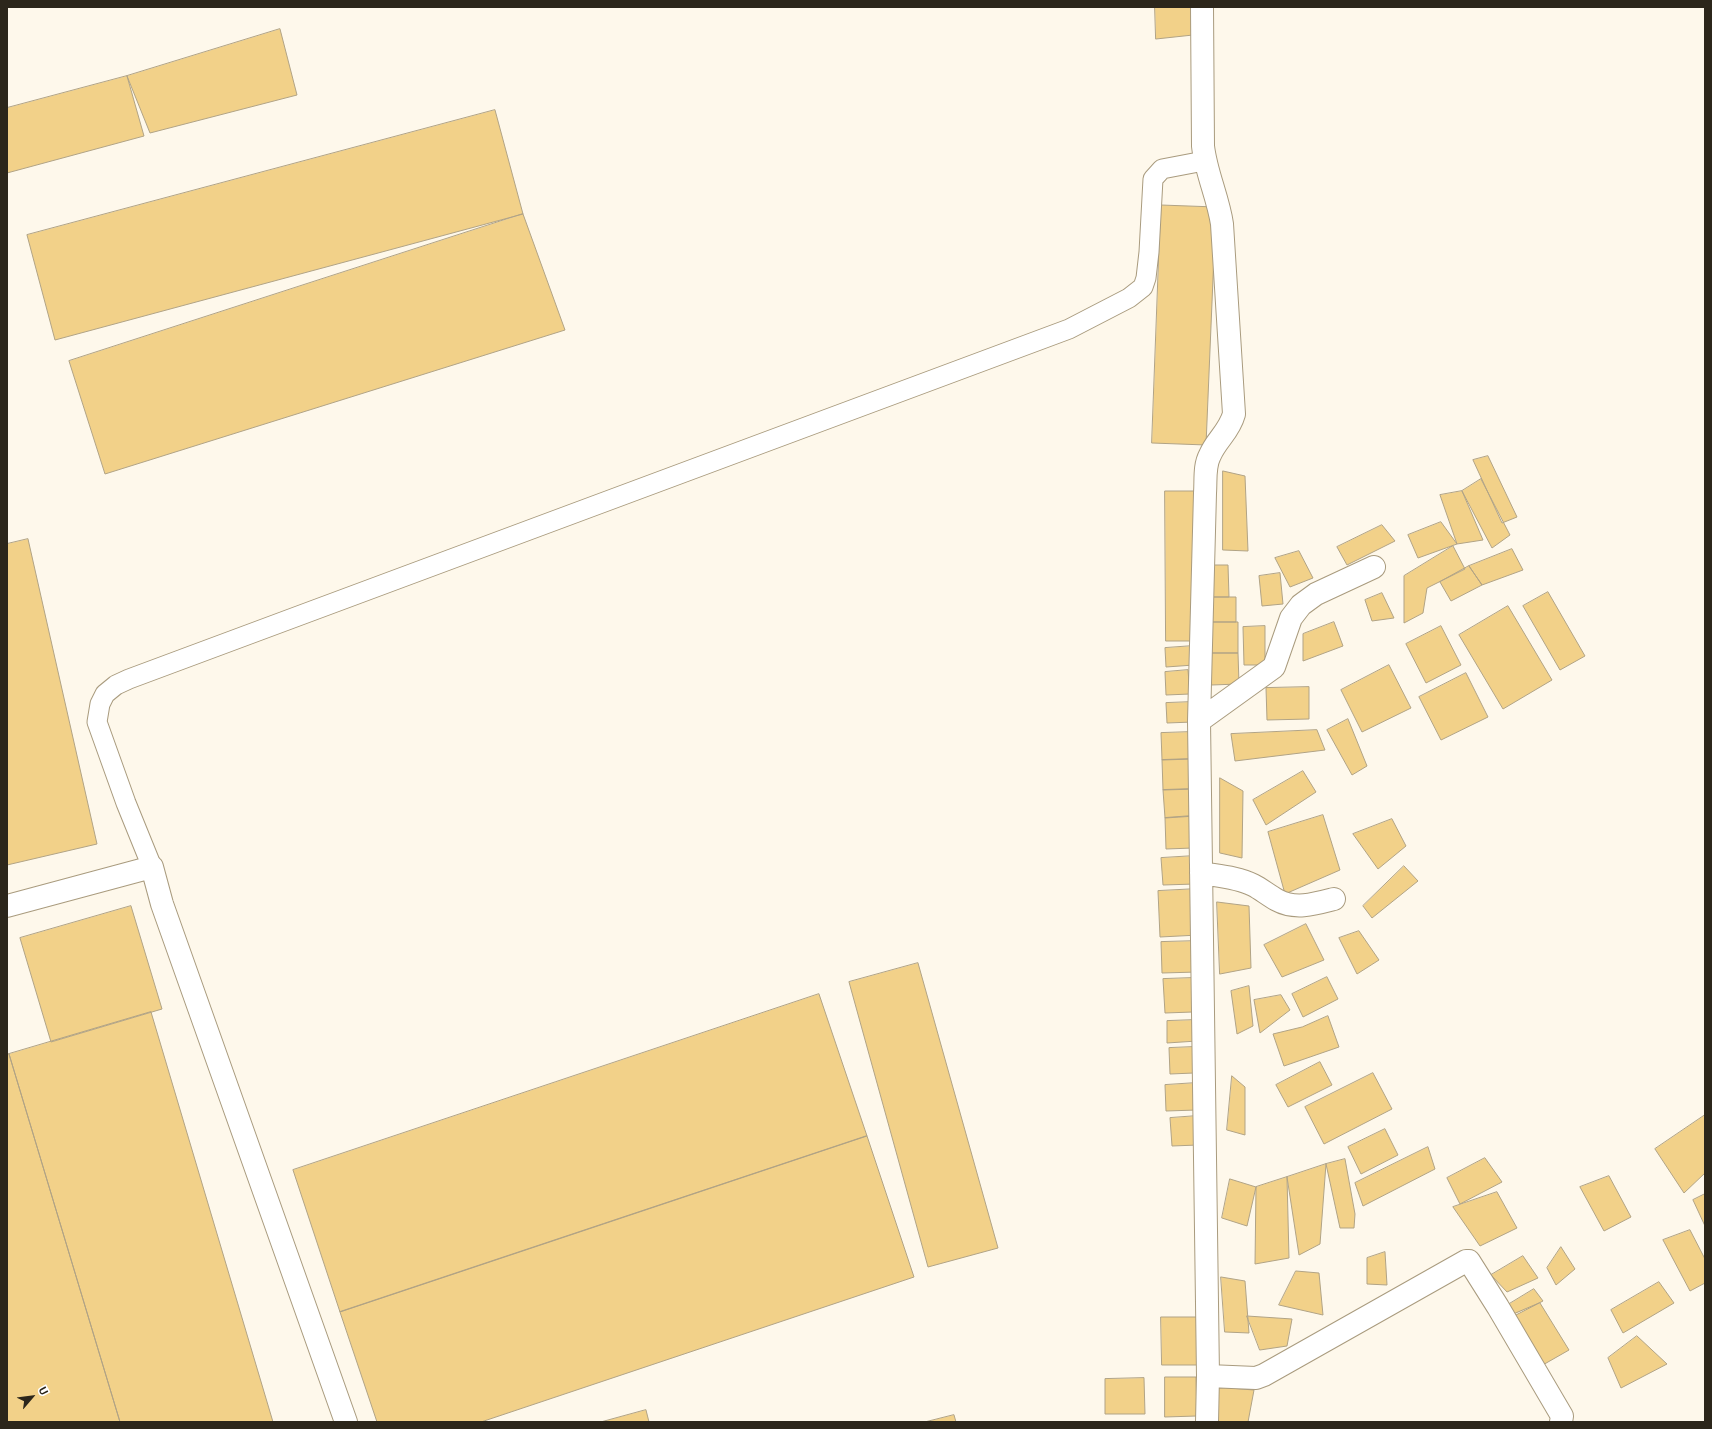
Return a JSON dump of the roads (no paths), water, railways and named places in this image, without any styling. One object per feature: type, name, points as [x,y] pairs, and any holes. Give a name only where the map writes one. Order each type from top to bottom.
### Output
[{"type":"street","points":[[1202,7],[1204,161],[1220,209],[1222,224],[1234,414],[1231,425],[1210,454],[1206,466],[1199,721],[1208,1376],[1207,1422]]},
{"type":"street","points":[[1199,721],[1274,667],[1291,618],[1301,605],[1321,591],[1374,567]]},
{"type":"street","points":[[7,906],[152,868],[162,904],[346,1422]]},
{"type":"street","points":[[1201,873],[1232,878],[1253,885],[1278,900],[1292,905],[1312,905],[1334,899]]},
{"type":"street","points":[[1208,1376],[1256,1378],[1264,1375],[1466,1261],[1469,1261],[1498,1307],[1562,1416],[1561,1422]]},
{"type":"lane","points":[[152,868],[126,804],[98,722],[100,704],[105,694],[116,686],[130,679],[1069,329],[1129,298],[1143,287],[1146,278],[1149,252],[1153,179],[1162,169],[1204,161]]}]
